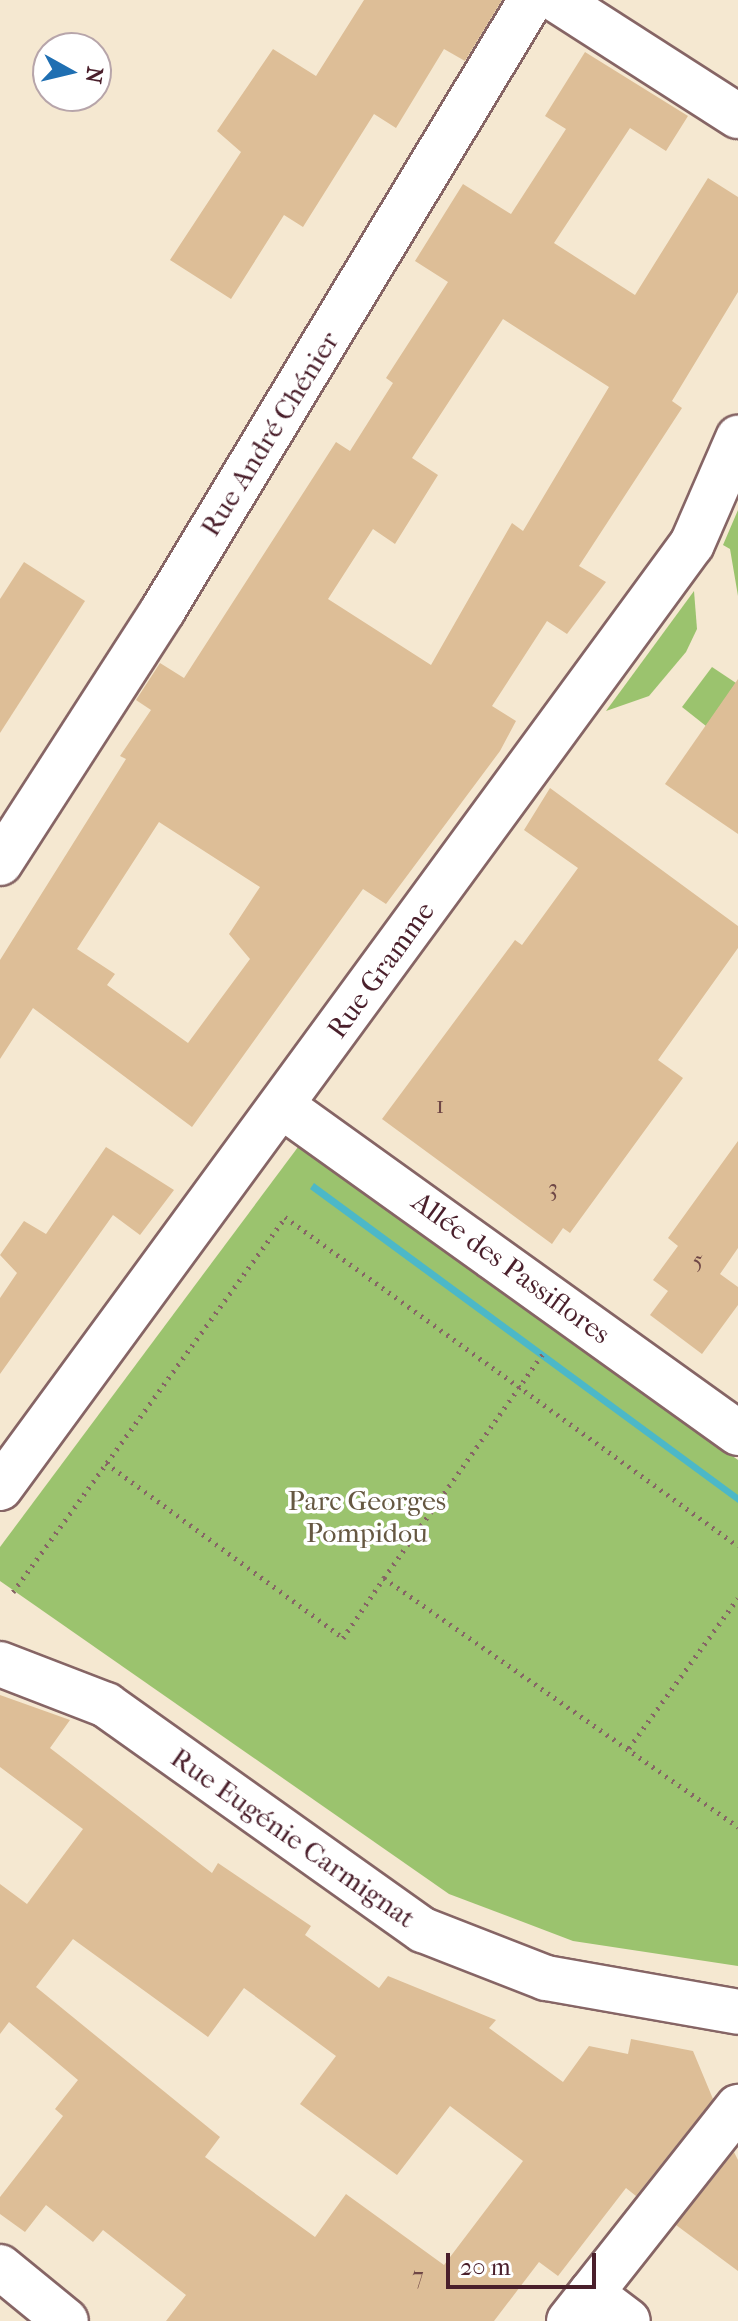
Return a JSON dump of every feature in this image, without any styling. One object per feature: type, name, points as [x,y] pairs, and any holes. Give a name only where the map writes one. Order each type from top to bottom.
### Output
[{"type":"street","name":"Rue André Chénier","points":[[0,863],[171,596],[531,0]]},
{"type":"street","points":[[557,0],[738,116]]},
{"type":"street","name":"Rue Gramme","points":[[0,1488],[692,544],[738,438]]},
{"type":"street","name":"Allée des Passiflores","points":[[282,1106],[738,1433]]},
{"type":"street","name":"Rue Eugénie Carmignat","points":[[0,1664],[106,1705],[423,1930],[546,1978],[738,2012]]},
{"type":"street","points":[[628,2321],[580,2307],[738,2107]]},
{"type":"street","points":[[0,2267],[66,2321]]},
{"type":"path","points":[[13,1592],[285,1217],[738,1546]]},
{"type":"path","points":[[106,1463],[343,1638],[540,1358]]},
{"type":"path","points":[[384,1578],[738,1827]]},
{"type":"path","points":[[629,1748],[738,1598]]},
{"type":"green space","points":[[738,510],[738,596],[730,549],[723,545]]},
{"type":"green space","points":[[694,591],[697,629],[686,652],[649,696],[606,711]]},
{"type":"green space","points":[[712,667],[736,683],[706,726],[682,707]]},
{"type":"green space","name":"Parc Georges Pompidou","points":[[301,1143],[738,1460],[738,1966],[573,1941],[449,1894],[0,1581],[0,1547]]},
{"type":"water","points":[[314,1183],[738,1495],[738,1503],[310,1189]]},
{"type":"building","points":[[364,0],[502,0],[465,61],[444,49],[396,128],[374,114],[303,227],[284,215],[231,299],[170,260],[241,152],[217,131],[273,49],[316,76]]},
{"type":"building","points":[[585,52],[688,116],[666,151],[630,128],[554,243],[635,295],[708,178],[738,197],[738,292],[672,401],[682,408],[579,566],[606,582],[567,634],[547,621],[492,706],[516,721],[500,751],[386,904],[363,889],[192,1127],[33,1008],[0,1059],[0,960],[126,759],[120,756],[151,710],[136,700],[160,663],[184,678],[336,442],[350,451],[393,383],[386,378],[448,282],[415,261],[463,184],[511,214],[566,129],[545,116]],"holes":[[[503,319],[609,387],[523,531],[512,523],[431,665],[328,599],[373,529],[395,544],[438,475],[412,458]],[[159,822],[260,887],[229,934],[250,959],[188,1043],[107,985],[115,974],[77,949]]]},
{"type":"building","points":[[24,562],[85,601],[0,733],[0,599]]},
{"type":"building","points":[[738,679],[738,834],[665,784]]},
{"type":"building","points":[[550,788],[738,926],[738,948],[658,1060],[683,1078],[570,1233],[563,1228],[552,1244],[382,1119],[515,940],[522,945],[578,868],[524,830]]},
{"type":"building","points":[[738,1141],[738,1248],[720,1274],[738,1287],[738,1305],[702,1354],[650,1315],[668,1291],[653,1280],[678,1246],[668,1238]]},
{"type":"building","points":[[106,1147],[174,1190],[140,1235],[113,1215],[0,1374],[0,1298],[17,1273],[0,1255],[24,1221],[46,1234]]},
{"type":"building","points":[[0,1695],[70,1720],[50,1748],[212,1873],[218,1863],[311,1926],[305,1935],[379,1988],[388,1976],[496,2020],[489,2028],[563,2082],[589,2046],[628,2054],[631,2039],[693,2051],[713,2099],[636,2196],[626,2188],[558,2276],[539,2262],[494,2321],[166,2321],[186,2295],[103,2230],[93,2242],[46,2205],[25,2232],[0,2214],[0,2197],[63,2116],[55,2109],[78,2080],[9,2022],[0,2034],[0,1884],[27,1904],[83,1829],[0,1767]],"holes":[[[73,1939],[208,2037],[244,1988],[336,2056],[300,2104],[397,2175],[450,2106],[523,2161],[444,2265],[346,2194],[315,2237],[205,2157],[220,2137],[36,1987]]]},
{"type":"building","points":[[734,2152],[738,2160],[738,2271],[676,2225]]}]
